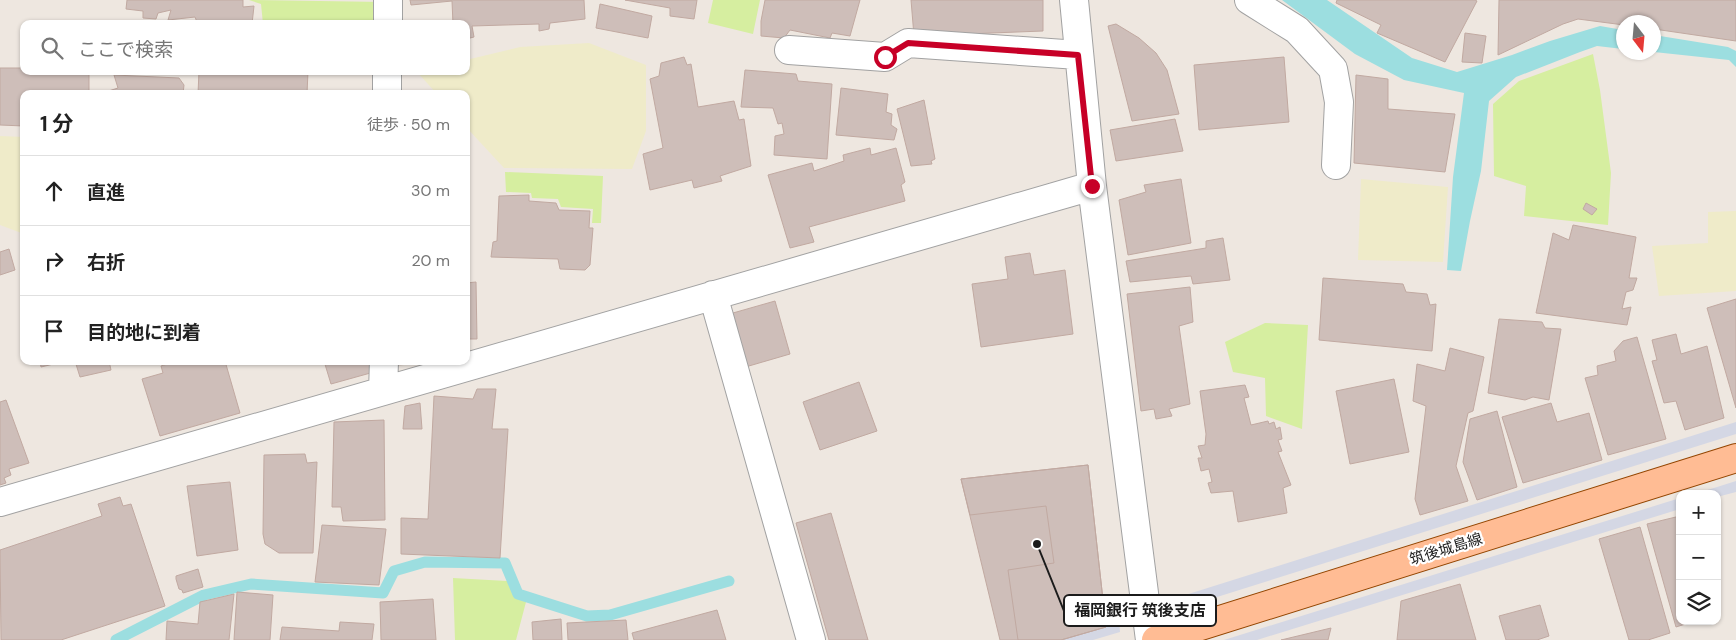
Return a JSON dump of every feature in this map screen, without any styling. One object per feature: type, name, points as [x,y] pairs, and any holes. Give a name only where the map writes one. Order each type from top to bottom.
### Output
[{"type":"main road","name":"筑後城島線","points":[[1156,640],[1736,458]]},
{"type":"street","points":[[388,0],[388,20]]},
{"type":"street","points":[[1074,0],[1092,186],[1150,640]]},
{"type":"street","points":[[1249,0],[1297,30],[1332,69],[1338,102],[1336,165]]},
{"type":"street","points":[[789,50],[885,57],[908,43],[1078,55]]},
{"type":"street","points":[[387,75],[387,90]]},
{"type":"street","points":[[0,502],[1092,186]]},
{"type":"street","points":[[713,295],[811,640]]},
{"type":"street","points":[[383,391],[384,365]]},
{"type":"shaded area","points":[[589,43],[646,65],[646,131],[632,169],[504,168],[470,131],[470,90],[433,90],[420,75],[470,75],[470,59],[520,47]]},
{"type":"shaded area","points":[[0,136],[20,137],[20,232],[0,225]]},
{"type":"shaded area","points":[[1361,179],[1448,187],[1443,262],[1358,260]]},
{"type":"shaded area","points":[[1736,211],[1736,291],[1659,296],[1652,246],[1708,243],[1708,212]]},
{"type":"shaded area","points":[[1736,422],[1736,434],[1182,608],[1170,610],[1164,607],[1163,602]]},
{"type":"shaded area","points":[[1736,481],[1736,492],[1721,496],[1721,490],[1708,490]]},
{"type":"shaded area","points":[[1676,499],[1676,510],[1257,640],[1224,640]]},
{"type":"shaded area","points":[[1119,621],[1120,632],[1093,640],[1055,640]]},
{"type":"green space","points":[[249,0],[383,2],[381,20],[263,20],[261,4]]},
{"type":"green space","points":[[713,0],[760,0],[753,34],[708,23]]},
{"type":"green space","points":[[1593,54],[1600,90],[1611,173],[1608,225],[1524,216],[1526,186],[1494,176],[1493,104],[1519,81]]},
{"type":"green space","points":[[505,172],[603,176],[601,223],[592,223],[593,209],[561,207],[558,199],[532,198],[531,193],[506,192]]},
{"type":"green space","points":[[1265,323],[1308,325],[1302,429],[1266,416],[1265,378],[1233,372],[1225,342]]},
{"type":"green space","points":[[453,578],[507,581],[516,598],[526,602],[516,640],[455,640]]},
{"type":"water","points":[[1282,0],[1327,0],[1412,58],[1457,72],[1600,26],[1616,29],[1616,48],[1597,46],[1516,77],[1489,101],[1481,171],[1461,271],[1447,270],[1453,177],[1464,93],[1404,80],[1355,54]]},
{"type":"water","points":[[1661,36],[1728,47],[1736,51],[1736,67],[1729,60],[1661,53]]},
{"type":"building","points":[[127,0],[243,0],[243,7],[254,6],[252,20],[196,20],[195,17],[168,20],[171,10],[158,13],[156,19],[143,18],[143,11],[126,9]]},
{"type":"building","points":[[410,0],[584,0],[585,19],[550,23],[549,29],[539,31],[539,24],[472,26],[474,37],[470,38],[470,20],[453,20],[452,1],[411,5]]},
{"type":"building","points":[[625,0],[697,0],[694,19],[670,16],[670,8]]},
{"type":"building","points":[[765,0],[860,0],[850,36],[832,33],[830,38],[790,30],[784,38],[761,36],[761,21]]},
{"type":"building","points":[[911,0],[1043,0],[1043,31],[914,36]]},
{"type":"building","points":[[1337,0],[1477,1],[1445,62],[1377,33],[1381,25],[1336,3]]},
{"type":"building","points":[[1499,0],[1736,0],[1736,41],[1661,30],[1661,15],[1616,15],[1616,24],[1578,19],[1563,24],[1498,55]]},
{"type":"building","points":[[600,4],[652,16],[648,38],[596,28]]},
{"type":"building","points":[[1116,24],[1139,38],[1156,53],[1167,70],[1179,114],[1132,121],[1108,26]]},
{"type":"building","points":[[1465,33],[1486,36],[1482,63],[1462,62]]},
{"type":"building","points":[[684,57],[687,65],[691,64],[698,107],[734,101],[739,120],[744,119],[751,166],[720,176],[722,181],[694,188],[692,180],[650,190],[643,154],[663,148],[650,79],[659,76],[661,63]]},
{"type":"building","points":[[1284,57],[1289,122],[1199,130],[1194,65]]},
{"type":"building","points":[[0,68],[20,68],[20,75],[89,75],[89,90],[20,90],[20,126],[0,125]]},
{"type":"building","points":[[745,70],[796,74],[798,81],[832,84],[827,159],[774,155],[775,136],[784,134],[782,123],[778,124],[773,108],[741,107]]},
{"type":"building","points":[[114,75],[179,78],[184,85],[183,90],[112,90],[118,88]]},
{"type":"building","points":[[199,75],[308,75],[307,90],[198,90]]},
{"type":"building","points":[[1356,75],[1388,79],[1388,109],[1455,114],[1445,172],[1354,163]]},
{"type":"building","points":[[841,88],[888,94],[886,112],[892,114],[891,125],[897,129],[894,140],[836,135]]},
{"type":"building","points":[[924,100],[935,159],[931,161],[932,164],[911,166],[897,109]]},
{"type":"building","points":[[1175,119],[1183,151],[1116,161],[1110,130]]},
{"type":"building","points":[[870,148],[871,155],[896,148],[905,182],[901,185],[905,201],[809,227],[814,242],[790,248],[768,175],[812,163],[814,171],[844,161],[843,155]]},
{"type":"building","points":[[1181,179],[1191,243],[1128,255],[1119,200],[1146,192],[1144,185]]},
{"type":"building","points":[[529,195],[529,201],[556,203],[559,210],[590,211],[589,228],[593,228],[590,265],[585,270],[560,269],[558,259],[491,257],[493,242],[497,241],[499,196]]},
{"type":"building","points":[[1586,203],[1597,209],[1592,215],[1583,209]]},
{"type":"building","points":[[1573,225],[1636,237],[1629,278],[1637,278],[1633,290],[1626,292],[1622,309],[1631,307],[1627,325],[1536,313],[1553,233],[1569,240]]},
{"type":"building","points":[[1223,238],[1230,280],[1193,284],[1191,276],[1130,282],[1126,261],[1206,248],[1206,241]]},
{"type":"building","points":[[9,249],[15,270],[0,275],[0,252]]},
{"type":"building","points":[[1030,253],[1034,275],[1065,270],[1073,334],[981,347],[972,284],[1008,279],[1005,257]]},
{"type":"building","points":[[1323,278],[1403,284],[1406,292],[1427,294],[1430,305],[1436,304],[1432,351],[1319,340]]},
{"type":"building","points":[[476,282],[477,339],[470,339],[470,283]]},
{"type":"building","points":[[1190,287],[1193,322],[1179,326],[1190,404],[1169,409],[1172,416],[1156,419],[1154,409],[1141,411],[1127,294]]},
{"type":"building","points":[[1736,299],[1736,408],[1707,308]]},
{"type":"building","points":[[775,301],[790,354],[742,368],[726,315]]},
{"type":"building","points":[[1499,319],[1542,322],[1545,328],[1561,329],[1549,400],[1533,397],[1525,400],[1488,393]]},
{"type":"building","points":[[1676,334],[1681,354],[1707,346],[1724,418],[1685,430],[1676,401],[1664,403],[1652,361],[1657,360],[1652,340]]},
{"type":"building","points":[[1637,337],[1666,439],[1608,455],[1585,378],[1598,375],[1597,366],[1616,361],[1614,351],[1623,341]]},
{"type":"building","points":[[1450,348],[1484,357],[1473,411],[1468,413],[1456,466],[1468,501],[1420,515],[1415,499],[1426,406],[1413,401],[1417,364],[1445,371]]},
{"type":"building","points":[[76,365],[110,365],[111,370],[80,377]]},
{"type":"building","points":[[226,365],[240,413],[160,436],[142,379],[163,373],[161,366]]},
{"type":"building","points":[[325,365],[372,365],[374,372],[331,384]]},
{"type":"building","points":[[1394,379],[1409,452],[1350,464],[1336,391]]},
{"type":"building","points":[[859,382],[877,431],[820,450],[803,402]]},
{"type":"building","points":[[1245,385],[1249,397],[1244,398],[1251,425],[1268,421],[1269,424],[1274,422],[1276,429],[1280,427],[1282,439],[1278,440],[1282,451],[1278,452],[1291,485],[1283,488],[1287,513],[1238,522],[1233,491],[1211,493],[1208,483],[1212,482],[1209,469],[1201,471],[1198,458],[1202,458],[1198,446],[1205,445],[1206,434],[1200,391]]},
{"type":"building","points":[[477,389],[496,389],[492,429],[508,429],[500,558],[401,554],[401,518],[428,519],[434,396],[473,399]]},
{"type":"building","points":[[6,400],[29,463],[9,469],[11,475],[4,478],[6,483],[0,485],[0,402]]},
{"type":"building","points":[[420,403],[422,429],[403,429],[405,406]]},
{"type":"building","points":[[1551,403],[1557,422],[1589,413],[1602,460],[1523,483],[1502,417]]},
{"type":"building","points":[[1497,411],[1517,487],[1477,500],[1463,462],[1470,419]]},
{"type":"building","points":[[384,420],[385,520],[343,521],[341,507],[332,507],[334,422]]},
{"type":"building","points":[[305,454],[307,463],[317,462],[313,553],[279,553],[265,544],[263,534],[264,455]]},
{"type":"building","points":[[1088,465],[1106,627],[1061,640],[1000,640],[961,479]]},
{"type":"building","points":[[1088,465],[1106,627],[1061,640],[1018,640],[1008,570],[1054,563],[1046,506],[970,515],[961,479]]},
{"type":"building","points":[[230,482],[238,550],[197,556],[187,486]]},
{"type":"building","points":[[120,497],[123,506],[131,504],[165,606],[61,640],[1,640],[0,550],[102,516],[98,504]]},
{"type":"building","points":[[831,513],[868,640],[829,640],[796,523]]},
{"type":"building","points":[[1676,517],[1676,625],[1682,625],[1676,627],[1647,524]]},
{"type":"building","points":[[322,525],[386,529],[379,585],[315,582]]},
{"type":"building","points":[[1640,527],[1670,633],[1648,640],[1629,640],[1599,539]]},
{"type":"building","points":[[198,569],[203,587],[183,593],[179,589],[176,576]]},
{"type":"building","points":[[1460,584],[1476,640],[1397,640],[1401,601]]},
{"type":"building","points":[[237,592],[273,595],[270,640],[234,640]]},
{"type":"building","points":[[234,594],[229,640],[166,640],[167,621],[198,624],[200,602]]},
{"type":"building","points":[[433,599],[436,640],[381,640],[380,602]]},
{"type":"building","points":[[1540,605],[1549,636],[1537,640],[1506,640],[1499,616]]},
{"type":"building","points":[[717,610],[726,640],[634,640],[632,633]]},
{"type":"building","points":[[561,619],[562,640],[533,640],[532,622]]},
{"type":"building","points":[[626,620],[628,640],[568,640],[567,623]]},
{"type":"building","points":[[340,622],[374,624],[372,640],[280,640],[282,627],[339,631]]},
{"type":"building","points":[[1331,628],[1328,640],[1281,640]]},
{"type":"waterway","points":[[116,640],[204,595],[251,584],[383,593],[394,571],[425,562],[505,563],[518,594],[587,616],[610,615],[729,581]]},
{"type":"place","name":"福岡銀行 筑後支店","points":[[1037,544]]},
{"type":"route","points":[[885,57],[908,43],[1078,55],[1092,186]]}]
